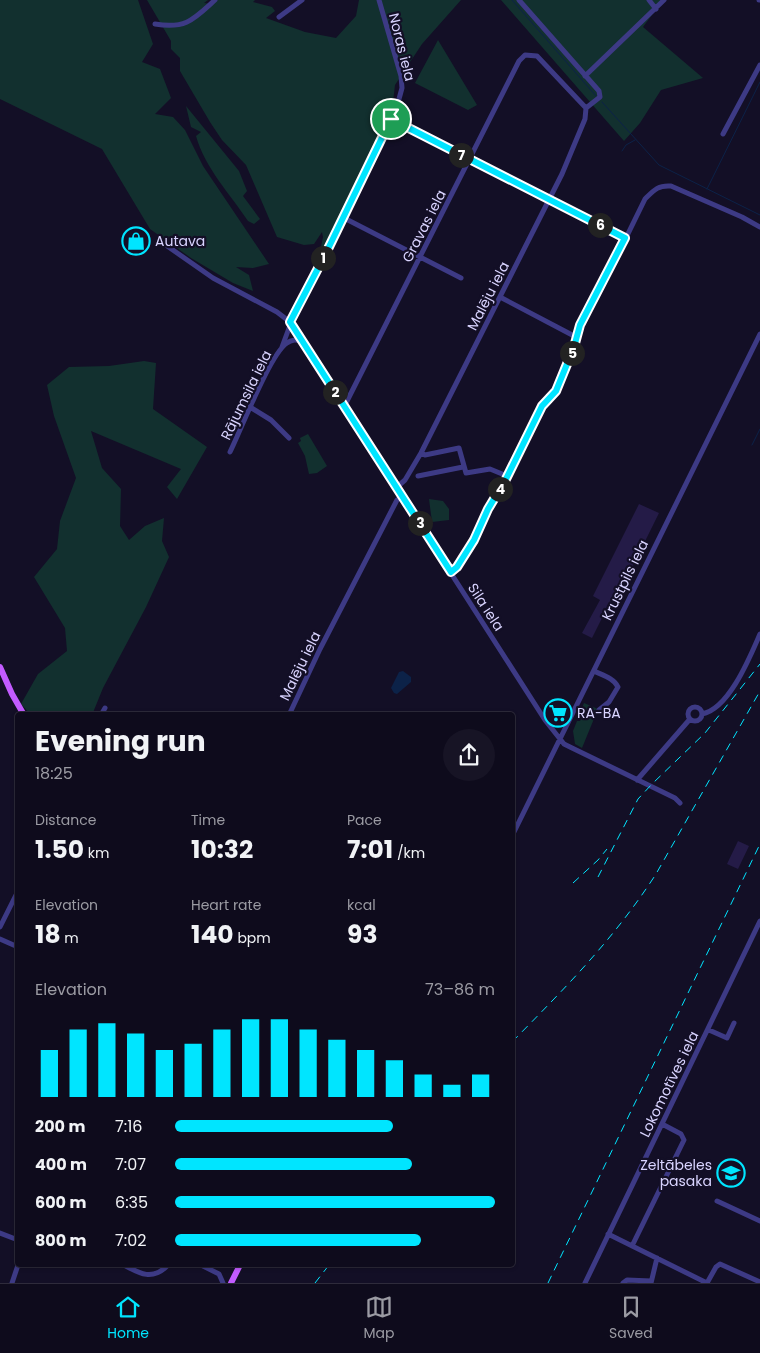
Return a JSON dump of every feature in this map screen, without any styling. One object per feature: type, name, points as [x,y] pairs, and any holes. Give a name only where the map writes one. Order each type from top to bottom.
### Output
[{"type":"main road","points":[[0,667],[22,712]]},
{"type":"main road","points":[[231,1283],[239,1267]]},
{"type":"street","points":[[155,24],[173,27],[180,26],[199,14],[215,0]]},
{"type":"street","points":[[279,17],[302,0]]},
{"type":"street","name":"Noras iela","points":[[379,0],[401,76],[399,99]]},
{"type":"street","points":[[519,0],[599,91],[600,97],[586,108]]},
{"type":"street","points":[[649,0],[656,9]]},
{"type":"street","points":[[585,76],[664,0]]},
{"type":"street","name":"Gravas iela","points":[[344,407],[421,258],[518,61],[525,55],[537,56],[586,108]]},
{"type":"street","points":[[723,134],[760,65]]},
{"type":"street","name":"Rājumsila iela","points":[[230,452],[250,407],[282,347],[290,322],[344,218],[399,99]]},
{"type":"street","name":"Malēju iela","points":[[397,487],[405,480],[421,452],[549,200],[571,155],[585,120],[586,108]]},
{"type":"street","points":[[391,119],[625,238]]},
{"type":"street","points":[[451,572],[457,567],[474,540],[488,509],[508,476],[542,406],[556,391],[586,313],[598,295],[645,199],[656,187],[671,186],[742,217],[760,227]]},
{"type":"street","points":[[344,218],[460,278]]},
{"type":"street","name":"Sila iela","points":[[160,241],[212,278],[277,312],[290,322],[545,720],[560,739],[570,748],[675,798],[680,803]]},
{"type":"street","points":[[500,297],[576,337]]},
{"type":"street","name":"Krustpils iela","points":[[515,830],[760,334]]},
{"type":"street","name":"Rājumsila iela","points":[[282,347],[288,341],[302,341]]},
{"type":"street","points":[[250,407],[271,420],[289,438]]},
{"type":"street","points":[[421,452],[425,454],[458,448],[466,473],[490,469],[508,476]]},
{"type":"street","points":[[418,476],[463,467]]},
{"type":"street","name":"Malēju iela","points":[[290,712],[372,546],[397,500],[403,496]]},
{"type":"street","points":[[702,714],[711,712],[721,703],[740,675],[760,634]]},
{"type":"street","points":[[594,671],[616,683],[618,687],[609,702],[599,710]]},
{"type":"street","points":[[103,712],[105,708]]},
{"type":"street","points":[[690,719],[688,712],[693,708],[698,708],[702,714]]},
{"type":"street","points":[[690,719],[699,720],[702,714]]},
{"type":"street","points":[[637,780],[690,719]]},
{"type":"street","points":[[0,927],[15,897]]},
{"type":"street","name":"Lokomotīves iela","points":[[585,1283],[709,1030],[760,921]]},
{"type":"street","points":[[0,939],[15,946]]},
{"type":"street","points":[[709,1030],[727,1038],[734,1023]]},
{"type":"street","points":[[632,1246],[684,1140],[681,1134],[662,1124]]},
{"type":"street","points":[[717,1201],[760,1221]]},
{"type":"street","points":[[0,1233],[15,1239]]},
{"type":"street","points":[[608,1234],[707,1283],[716,1267],[720,1264],[760,1282]]},
{"type":"street","points":[[623,1283],[627,1280],[651,1282],[657,1258]]},
{"type":"street","points":[[12,1283],[17,1267]]},
{"type":"street","points":[[128,1267],[148,1276],[158,1273],[166,1267]]},
{"type":"street","points":[[205,1267],[218,1274],[223,1283]]},
{"type":"green space","points":[[0,0],[138,0],[153,44],[142,62],[160,69],[171,98],[155,114],[173,117],[185,130],[203,166],[269,264],[253,268],[236,267],[249,275],[253,291],[233,283],[191,258],[150,229],[102,149],[0,99]]},
{"type":"green space","points":[[147,0],[208,0],[204,3],[213,4],[218,0],[255,0],[253,2],[272,7],[275,11],[266,18],[305,32],[336,38],[356,16],[359,0],[461,0],[422,44],[395,85],[391,119],[327,253],[320,252],[322,232],[314,244],[304,245],[277,237],[246,165],[222,140],[210,122],[180,71],[180,58],[171,49],[171,41]]},
{"type":"green space","points":[[501,0],[663,0],[643,27],[703,78],[661,90],[640,123],[624,141]]},
{"type":"green space","points":[[438,40],[477,105],[468,110],[415,83]]},
{"type":"green space","points":[[186,106],[239,171],[247,191],[243,196],[260,219],[254,224],[248,221],[205,159],[196,136],[201,132],[191,127]]},
{"type":"green space","points":[[144,361],[156,363],[153,409],[207,447],[177,499],[167,487],[181,469],[91,431],[102,468],[121,489],[120,526],[129,540],[145,526],[164,518],[162,541],[169,557],[146,607],[103,688],[93,712],[28,712],[21,704],[38,674],[67,651],[65,628],[34,577],[57,549],[60,521],[76,478],[54,416],[47,385],[69,367],[109,366]]},
{"type":"green space","points":[[308,434],[327,466],[317,473],[309,474],[305,456],[298,443],[301,441],[300,438]]},
{"type":"green space","points":[[429,499],[443,501],[449,509],[449,520],[432,522]]},
{"type":"green space","points":[[584,703],[598,709],[582,748],[575,744],[573,731],[577,721],[580,721],[583,715],[580,713]]},
{"type":"water","points":[[403,671],[411,677],[411,682],[397,694],[394,693],[391,688],[399,672]]},
{"type":"building","points":[[639,504],[659,513],[608,616],[604,614],[592,638],[582,633],[600,600],[593,596]]},
{"type":"building","points":[[738,841],[749,846],[738,869],[727,864]]},
{"type":"waterway","points":[[512,0],[596,96]]},
{"type":"waterway","points":[[707,189],[760,82]]},
{"type":"waterway","points":[[602,102],[659,165],[760,215]]},
{"type":"waterway","points":[[622,151],[626,145],[635,140]]},
{"type":"waterway","points":[[752,445],[760,429]]},
{"type":"railway","points":[[598,877],[638,799],[705,733],[760,664]]},
{"type":"railway","points":[[515,1039],[588,962],[640,898],[656,874],[760,691]]},
{"type":"railway","points":[[548,1283],[760,844]]},
{"type":"railway","points":[[573,883],[607,849]]},
{"type":"railway","points":[[315,1283],[327,1267]]},
{"type":"place","name":"Autava","points":[[136,241]]},
{"type":"place","name":"RA-BA","points":[[558,713]]},
{"type":"place","name":"Zeltābeles pasaka","points":[[731,1173]]},
{"type":"route","points":[[391,119],[625,238],[598,295],[580,325],[574,347],[556,391],[542,406],[506,479],[479,525],[474,540],[457,567],[451,572],[290,322],[391,119]]}]
